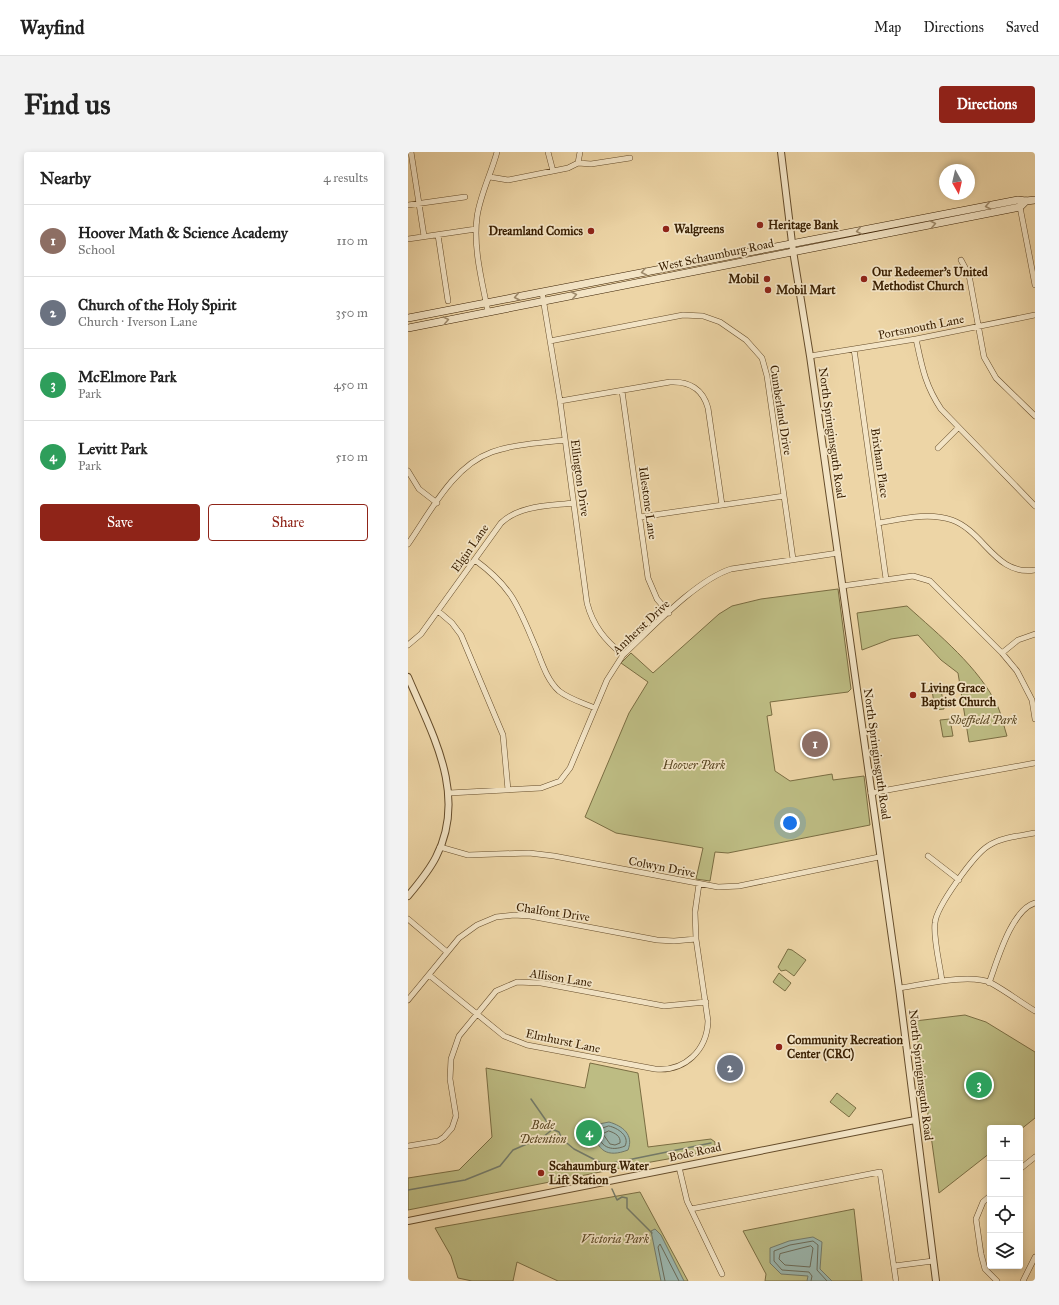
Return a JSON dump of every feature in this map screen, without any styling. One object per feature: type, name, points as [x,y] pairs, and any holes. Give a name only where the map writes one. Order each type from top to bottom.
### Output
[{"type":"main road","name":"West Schaumburg Road","points":[[408,328],[544,301],[1018,200],[1035,200]]},
{"type":"main road","points":[[1020,207],[1026,201]]},
{"type":"main road","name":"West Schaumburg Road","points":[[408,318],[486,302],[1020,207]]},
{"type":"street","points":[[412,152],[424,236]]},
{"type":"street","points":[[488,312],[479,264],[476,229],[482,197],[490,177],[497,152]]},
{"type":"street","points":[[548,152],[553,171]]},
{"type":"street","points":[[578,163],[580,152]]},
{"type":"street","name":"North Springinsguth Road","points":[[781,152],[793,247],[838,553],[879,857],[899,988],[933,1261]]},
{"type":"street","points":[[490,177],[508,180],[568,168],[578,163],[591,164],[630,158]]},
{"type":"street","points":[[408,205],[465,197]]},
{"type":"street","points":[[1020,207],[1035,285]]},
{"type":"street","points":[[408,239],[476,229]]},
{"type":"street","points":[[438,235],[448,301]]},
{"type":"street","points":[[961,260],[969,276],[984,357],[996,378],[1035,416]]},
{"type":"street","name":"Ellington Drive","points":[[542,292],[560,401],[590,612],[603,637],[623,655]]},
{"type":"street","name":"Cumberland Drive","points":[[550,341],[682,315],[702,316],[720,322],[746,340],[762,358],[767,376],[793,559]]},
{"type":"street","name":"Portsmouth Lane","points":[[810,356],[916,339],[1035,315]]},
{"type":"street","points":[[916,339],[922,369],[930,392],[941,409],[1035,506]]},
{"type":"street","name":"Brixham Place","points":[[854,349],[886,579]]},
{"type":"street","points":[[560,401],[670,382],[679,381],[693,386],[703,396],[708,408],[722,505]]},
{"type":"street","name":"Idlestone Lane","points":[[622,391],[650,586],[657,599],[669,613]]},
{"type":"street","points":[[938,448],[958,428]]},
{"type":"street","points":[[408,544],[460,472],[482,457],[509,448],[565,440]]},
{"type":"street","points":[[408,471],[420,489],[437,503]]},
{"type":"street","points":[[640,517],[784,496]]},
{"type":"street","name":"Elgin Lane","points":[[408,645],[421,634],[501,523],[513,514],[526,509],[574,503]]},
{"type":"street","points":[[879,523],[925,516],[951,520],[973,533],[1005,565],[1020,571],[1035,570]]},
{"type":"street","name":"Amherst Drive","points":[[449,793],[541,788],[560,781],[570,768],[607,680],[623,655],[708,580],[723,572],[741,567],[838,553]]},
{"type":"street","points":[[475,560],[499,580],[514,599],[553,685],[565,695],[595,708]]},
{"type":"street","points":[[842,586],[913,576],[930,581],[1002,652],[1022,678],[1033,699],[1035,719]]},
{"type":"street","points":[[438,611],[452,623],[462,636],[500,727],[505,749],[508,790]]},
{"type":"street","points":[[1002,652],[1018,640],[1035,634]]},
{"type":"street","points":[[408,677],[443,762],[449,793],[446,824],[440,847],[426,874],[408,896]]},
{"type":"street","points":[[871,793],[1035,763]]},
{"type":"street","points":[[942,981],[934,924],[940,907],[958,880],[988,845],[1004,839],[1035,833]]},
{"type":"street","name":"Colwyn Drive","points":[[440,847],[468,855],[529,853],[549,855],[718,887],[738,886],[879,857]]},
{"type":"street","points":[[928,856],[958,880]]},
{"type":"street","points":[[699,884],[695,912],[696,940],[706,1002]]},
{"type":"street","points":[[989,982],[1017,917],[1035,903]]},
{"type":"street","name":"Chalfont Drive","points":[[408,1000],[459,938],[477,925],[496,917],[514,915],[530,916],[657,940],[696,940]]},
{"type":"street","points":[[408,919],[447,952]]},
{"type":"street","name":"Elmhurst Lane","points":[[429,975],[504,1036],[527,1045],[660,1069],[672,1068],[689,1060],[698,1052],[705,1039],[708,1021],[706,1002]]},
{"type":"street","points":[[899,988],[942,981],[974,980],[989,982],[1035,1011]]},
{"type":"street","name":"Allison Lane","points":[[408,1146],[438,1141],[452,1128],[456,1116],[450,1079],[451,1059],[459,1036],[496,991],[517,982],[541,983],[664,1006],[706,1002]]},
{"type":"street","name":"Bode Road","points":[[408,1220],[915,1120]]},
{"type":"street","points":[[1023,1167],[1035,1157]]},
{"type":"street","points":[[679,1167],[683,1188],[691,1209],[722,1274]]},
{"type":"street","points":[[691,1209],[880,1172],[896,1281]]},
{"type":"street","points":[[989,1197],[983,1202],[976,1219],[980,1254],[985,1269],[997,1281]]},
{"type":"street","points":[[1023,1281],[1035,1257]]},
{"type":"street","points":[[894,1266],[933,1261],[936,1281]]},
{"type":"green space","name":"Hoover Park","points":[[838,589],[851,689],[848,692],[770,702],[772,715],[767,716],[775,771],[790,781],[832,774],[833,780],[864,776],[870,825],[728,853],[715,852],[710,881],[696,879],[703,848],[616,833],[585,817],[629,713],[648,682],[621,663],[631,653],[653,673],[719,614],[732,606],[761,599]]},
{"type":"green space","name":"Sheffield Park","points":[[907,606],[945,640],[980,678],[998,707],[1007,736],[969,742],[958,673],[941,660],[918,635],[891,639],[862,650],[857,613]]},
{"type":"green space","points":[[941,689],[944,709],[935,710],[932,690]]},
{"type":"green space","points":[[950,719],[953,736],[943,737],[940,720]]},
{"type":"green space","points":[[788,949],[792,950],[806,960],[794,976],[786,970],[781,971],[778,967]]},
{"type":"green space","points":[[779,973],[791,983],[785,991],[773,982]]},
{"type":"green space","points":[[965,1015],[986,1022],[1035,1052],[1035,1118],[1023,1128],[1023,1125],[987,1125],[987,1155],[939,1193],[915,1021]]},
{"type":"green space","name":"Bode Detention","points":[[590,1063],[638,1073],[648,1147],[711,1139],[715,1142],[715,1147],[707,1152],[408,1210],[408,1178],[459,1170],[492,1137],[486,1068],[585,1088]]},
{"type":"green space","points":[[837,1093],[856,1108],[849,1117],[830,1102]]},
{"type":"green space","name":"Victoria Park","points":[[640,1192],[688,1281],[558,1281],[517,1262],[513,1281],[472,1281],[458,1278],[451,1256],[435,1228]]},
{"type":"green space","points":[[854,1209],[862,1281],[765,1281],[766,1274],[743,1231]]},
{"type":"water","points":[[609,1122],[619,1126],[626,1132],[630,1140],[628,1150],[609,1153],[604,1151],[597,1143],[593,1129],[599,1124]]},
{"type":"water","points":[[655,1229],[661,1235],[684,1281],[661,1281],[651,1231]]},
{"type":"water","points":[[813,1237],[822,1242],[820,1269],[832,1281],[807,1281],[808,1276],[781,1274],[770,1263],[770,1248],[789,1241]]},
{"type":"waterway","points":[[531,1099],[552,1129],[559,1132],[562,1139],[574,1149],[607,1166]]},
{"type":"waterway","points":[[408,1190],[465,1180],[500,1166],[513,1150],[543,1137],[553,1129]]},
{"type":"waterway","points":[[608,1171],[608,1164],[711,1143]]},
{"type":"waterway","points":[[612,1189],[617,1200],[622,1197],[627,1198],[627,1208],[652,1233]]},
{"type":"place","name":"Heritage Bank","points":[[760,225]]},
{"type":"place","name":"Walgreens","points":[[666,229]]},
{"type":"place","name":"Dreamland Comics","points":[[591,231]]},
{"type":"place","name":"Mobil","points":[[767,279]]},
{"type":"place","name":"Our Redeemer's United Methodist Church","points":[[864,279]]},
{"type":"place","name":"Mobil Mart","points":[[768,290]]},
{"type":"place","name":"Living Grace Baptist Church","points":[[913,695]]},
{"type":"place","name":"Hoover Math & Science Academy","points":[[815,744]]},
{"type":"place","name":"Community Recreation Center (CRC)","points":[[779,1047]]},
{"type":"place","name":"Church of the Holy Spirit","points":[[730,1068]]},
{"type":"place","name":"McElmore Park","points":[[979,1085]]},
{"type":"place","name":"Levitt Park","points":[[589,1133]]},
{"type":"place","name":"Scahaumburg Water Lift Station","points":[[541,1173]]}]
